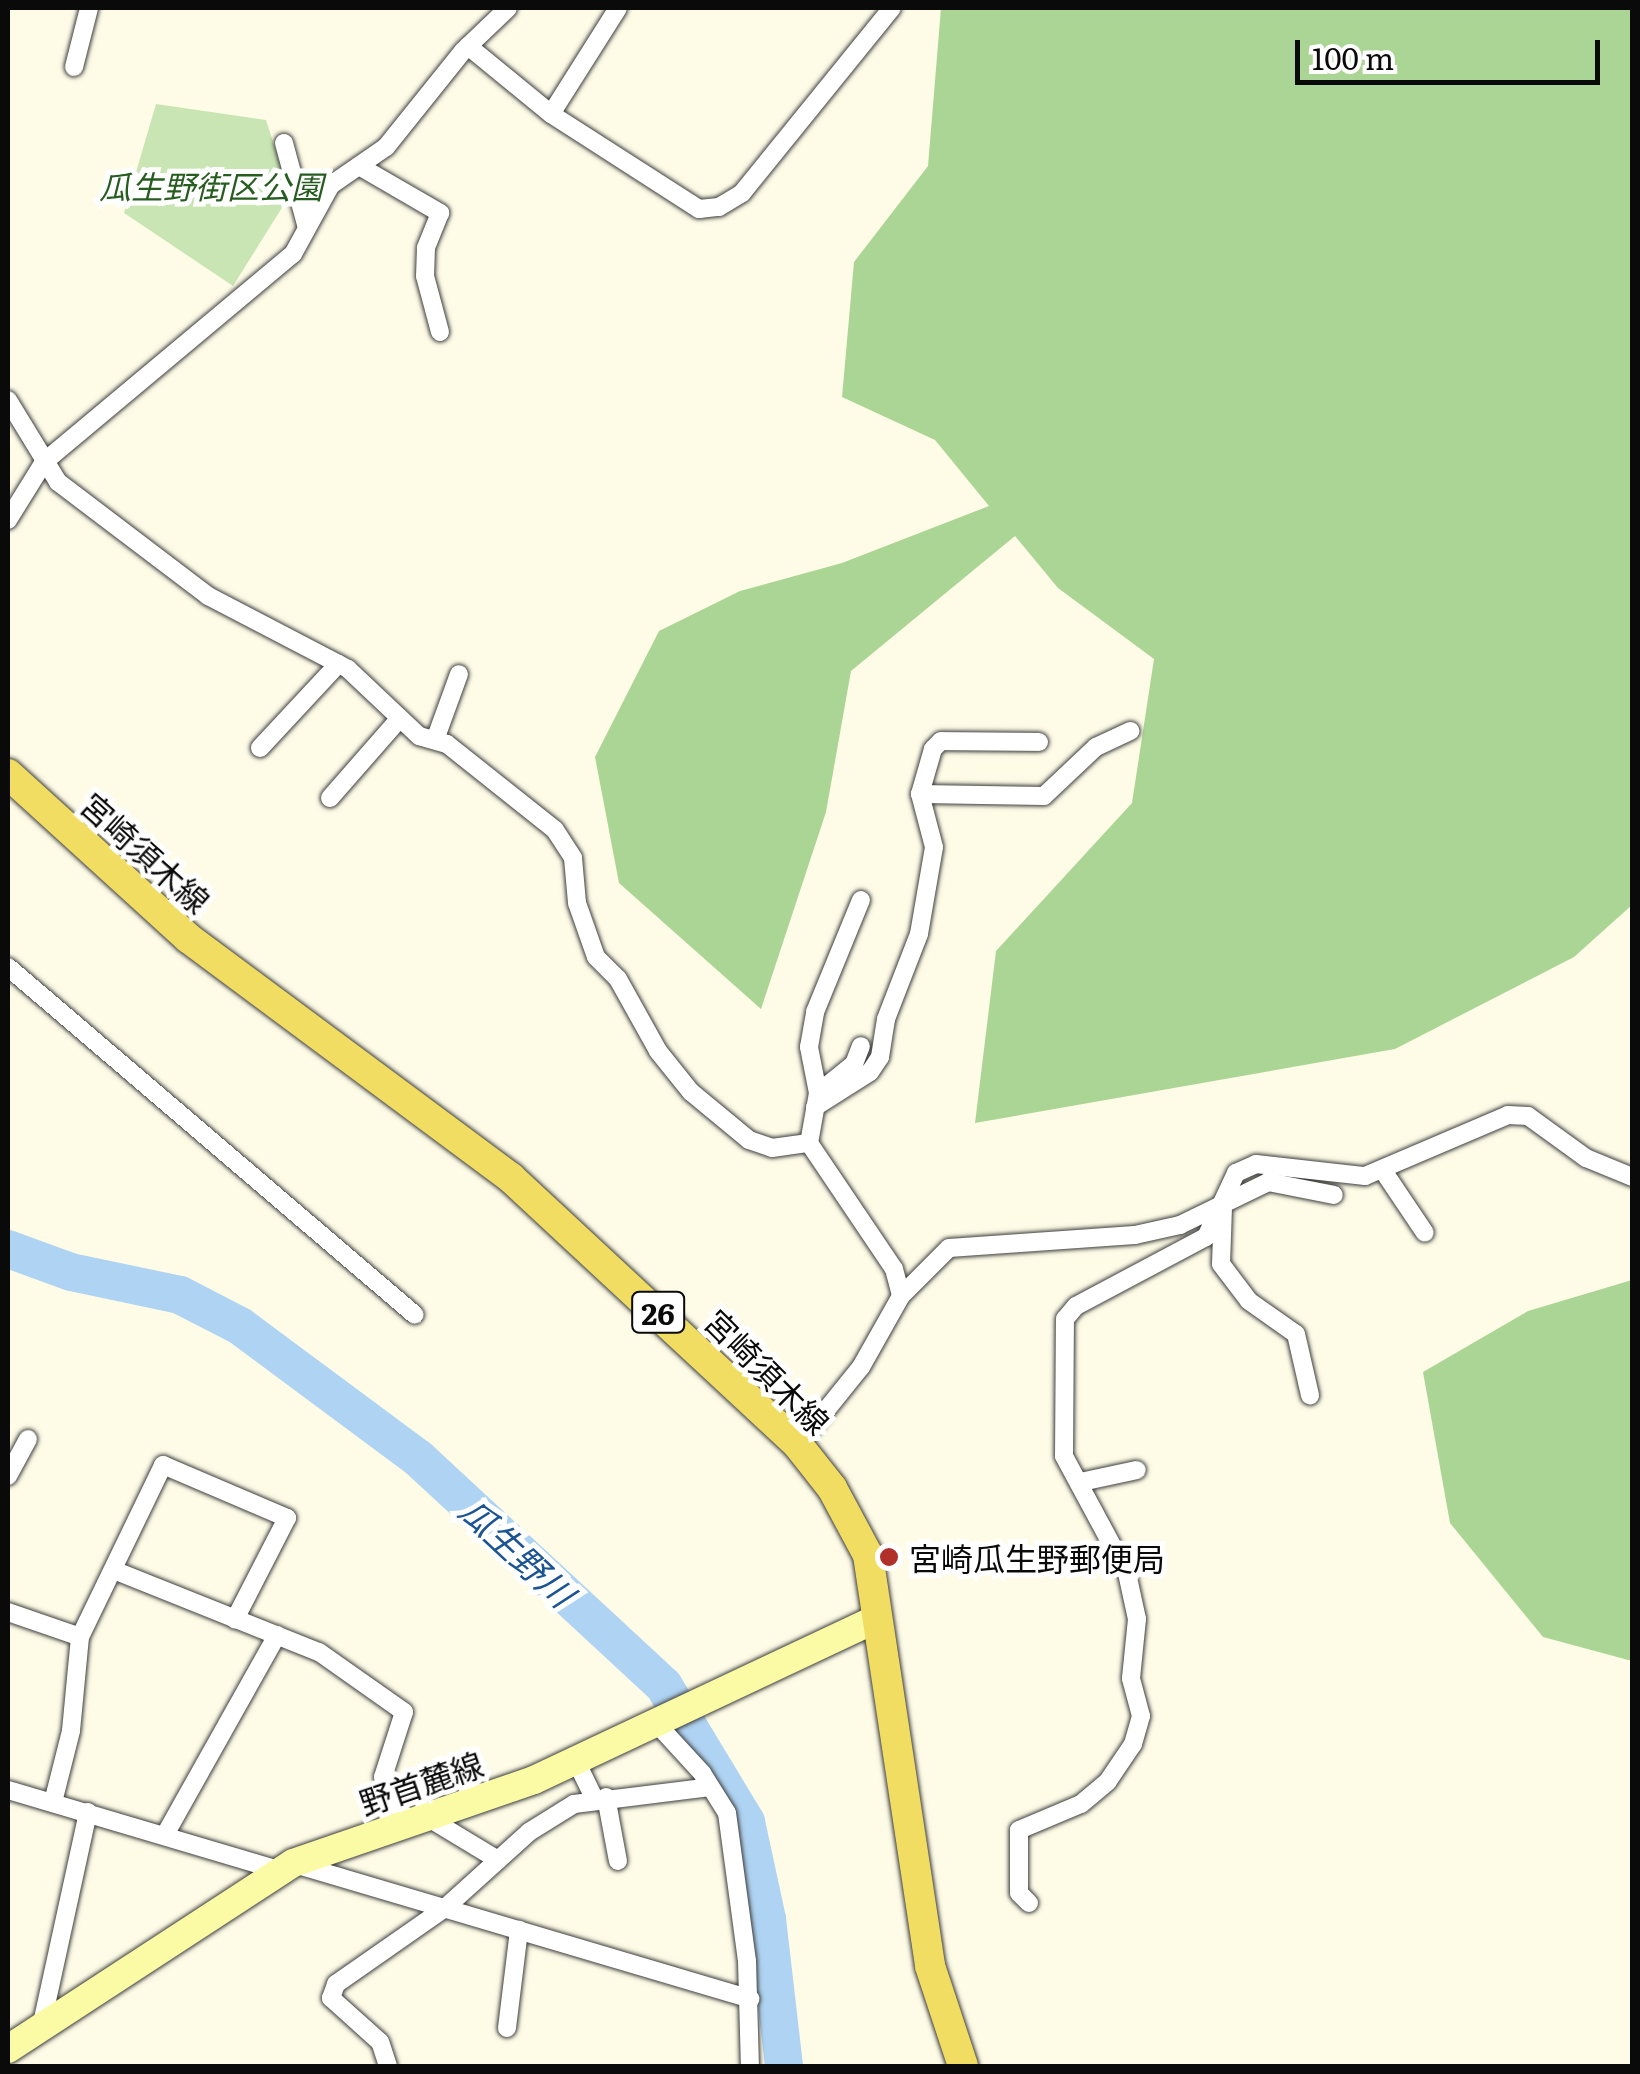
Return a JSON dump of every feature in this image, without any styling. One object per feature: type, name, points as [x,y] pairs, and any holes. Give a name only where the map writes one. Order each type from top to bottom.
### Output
[{"type":"main road","name":"宮崎須木線","points":[[8,774],[188,938],[512,1178],[798,1445],[832,1488],[868,1555],[930,1966],[963,2066]]},
{"type":"main road","name":"野首麓線","points":[[8,2049],[287,1867],[576,1761],[878,1618]]},
{"type":"street","points":[[74,67],[89,8]]},
{"type":"street","points":[[8,520],[44,462],[293,254],[331,186],[386,147],[468,46],[508,8]]},
{"type":"street","points":[[468,46],[551,114],[699,210],[718,207],[742,193],[892,8]]},
{"type":"street","points":[[551,114],[618,10]]},
{"type":"street","points":[[284,144],[308,228]]},
{"type":"street","points":[[359,166],[440,214],[426,248],[425,276],[440,332]]},
{"type":"street","points":[[8,400],[58,482],[208,596],[338,664],[400,718],[555,830],[573,858],[577,903],[596,957],[692,1092],[749,1140],[772,1148],[809,1144]]},
{"type":"street","points":[[260,748],[338,664]]},
{"type":"street","points":[[435,740],[459,674]]},
{"type":"street","points":[[330,798],[400,718]]},
{"type":"street","points":[[920,794],[1044,796],[1096,747],[1130,731]]},
{"type":"street","points":[[816,1100],[870,1072],[880,1056],[886,1019],[919,934],[934,847],[920,794],[932,749],[942,740],[1039,742]]},
{"type":"street","points":[[861,900],[815,1012],[809,1047],[816,1100],[809,1144],[894,1270],[900,1296]]},
{"type":"street","points":[[8,967],[416,1315]]},
{"type":"street","points":[[816,1100],[854,1064],[861,1046]]},
{"type":"street","points":[[1029,1903],[1019,1892],[1019,1830],[1082,1804],[1108,1781],[1133,1744],[1141,1716],[1131,1678],[1137,1619],[1127,1573],[1082,1482],[1064,1456],[1065,1319],[1076,1306],[1206,1237],[1236,1173],[1256,1164],[1364,1176],[1384,1172],[1424,1148],[1508,1115],[1528,1116],[1586,1158],[1632,1177]]},
{"type":"street","points":[[1384,1172],[1425,1233]]},
{"type":"street","points":[[798,1445],[861,1368],[900,1296],[949,1248],[1135,1235],[1222,1207],[1247,1187],[1268,1182],[1334,1195]]},
{"type":"street","points":[[1222,1207],[1221,1264],[1248,1301],[1296,1334],[1310,1395]]},
{"type":"street","points":[[8,1476],[28,1439]]},
{"type":"street","points":[[53,1802],[71,1731],[80,1638],[116,1571],[163,1466],[287,1518],[235,1619]]},
{"type":"street","points":[[1082,1482],[1137,1470]]},
{"type":"street","points":[[116,1571],[319,1652],[404,1712],[383,1776],[414,1821],[498,1860]]},
{"type":"street","points":[[8,1612],[80,1638]]},
{"type":"street","points":[[166,1834],[277,1636]]},
{"type":"street","points":[[663,1722],[727,1814],[750,1999],[750,2066]]},
{"type":"street","points":[[576,1761],[601,1798],[618,1862]]},
{"type":"street","points":[[388,2066],[380,2042],[331,1998],[336,1984],[387,1943],[446,1908],[529,1832],[574,1804],[710,1787]]},
{"type":"street","points":[[8,1790],[446,1908],[750,1999]]},
{"type":"street","points":[[41,2028],[88,1812]]},
{"type":"street","points":[[507,2028],[519,1930]]},
{"type":"green space","points":[[941,8],[1632,8],[1632,905],[1574,957],[1395,1049],[975,1123],[996,951],[1132,803],[1154,659],[1058,588],[1015,536],[851,671],[826,812],[761,1009],[619,883],[595,757],[659,631],[740,591],[842,563],[989,506],[935,440],[842,397],[854,262],[928,166]]},
{"type":"green space","name":"瓜生野街区公園","points":[[156,104],[266,120],[290,195],[233,286],[124,213]]},
{"type":"green space","points":[[1632,1280],[1632,1661],[1543,1637],[1450,1523],[1423,1372],[1528,1311]]},
{"type":"waterway","name":"瓜生野川","points":[[8,1249],[71,1272],[180,1295],[240,1326],[418,1458],[664,1686],[746,1822],[767,1919],[784,2066]]},
{"type":"place","name":"宮崎瓜生野郵便局","points":[[889,1557]]}]
